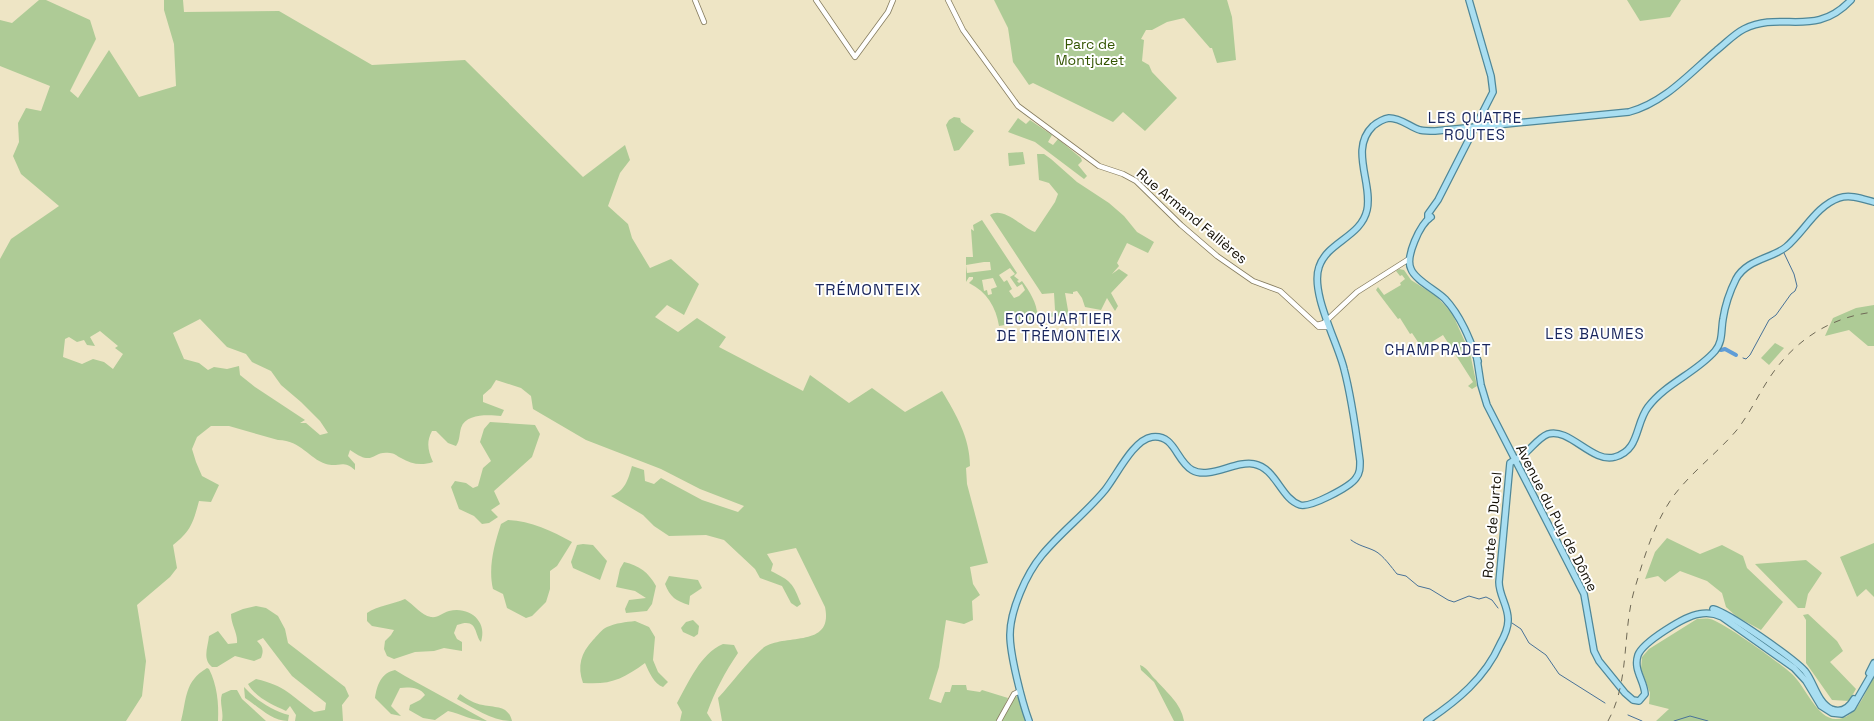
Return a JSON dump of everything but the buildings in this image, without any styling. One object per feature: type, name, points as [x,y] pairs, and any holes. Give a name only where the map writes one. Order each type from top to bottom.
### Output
[{"type":"main road","points":[[1410,266],[1409,259],[1415,242],[1428,219],[1431,217],[1436,203],[1490,100],[1492,85],[1469,0]]},
{"type":"main road","points":[[1029,721],[1020,690],[1010,635],[1015,608],[1038,560],[1099,497],[1138,444],[1145,439],[1154,437],[1168,441],[1188,467],[1198,472],[1206,472],[1248,463],[1261,466],[1267,470],[1293,501],[1302,506],[1315,503],[1352,482],[1360,469],[1359,451],[1344,368],[1326,320],[1319,287],[1319,268],[1326,255],[1354,232],[1365,216],[1367,199],[1362,151],[1363,141],[1368,132],[1379,122],[1389,118],[1399,120],[1420,130],[1428,131],[1476,128],[1617,114],[1642,108],[1665,95],[1742,30],[1763,23],[1809,23],[1820,21],[1838,12],[1851,0]]},
{"type":"main road","points":[[1514,460],[1525,453],[1542,438],[1553,433],[1561,435],[1602,457],[1608,458],[1622,454],[1633,444],[1645,411],[1658,396],[1717,348],[1721,340],[1726,308],[1734,284],[1740,274],[1759,260],[1785,247],[1823,207],[1833,200],[1850,196],[1874,202]]},
{"type":"main road","name":"Avenue du Puy de Dôme","points":[[1410,266],[1416,276],[1439,294],[1454,310],[1482,373],[1485,397],[1514,460],[1584,594],[1594,651],[1599,661],[1625,693]]},
{"type":"main road","name":"Route de Durtol","points":[[1427,721],[1457,700],[1491,664],[1505,633],[1508,618],[1500,591],[1499,582],[1509,468],[1510,463],[1514,460]]},
{"type":"main road","points":[[1625,693],[1638,700],[1644,693],[1635,671],[1634,659],[1642,645],[1685,616],[1704,609],[1716,610],[1731,617],[1796,664],[1811,680],[1823,702],[1831,709],[1845,709],[1851,704],[1874,670]]},
{"type":"main road","points":[[1625,693],[1633,700],[1639,701],[1644,697],[1645,690],[1637,670],[1638,655],[1644,646],[1686,618],[1707,613],[1722,617],[1794,668],[1806,681],[1820,704],[1830,713],[1840,714],[1850,710],[1874,663]]},
{"type":"street","points":[[695,0],[704,22]]},
{"type":"street","points":[[816,0],[855,58],[888,12],[893,0]]},
{"type":"street","name":"Rue Armand Fallières","points":[[948,0],[963,30],[1018,106],[1099,166],[1124,174],[1136,181],[1181,225],[1217,256],[1253,281],[1280,291],[1315,324]]},
{"type":"street","points":[[1315,324],[1322,324],[1354,295],[1409,259]]},
{"type":"street","points":[[1398,266],[1410,266]]},
{"type":"street","points":[[1315,324],[1319,327],[1328,327]]},
{"type":"street","points":[[999,721],[1012,697],[1020,690]]},
{"type":"green space","points":[[39,0],[46,0],[90,20],[96,39],[70,91],[78,98],[109,50],[139,97],[176,86],[174,44],[164,10],[164,0],[183,0],[184,12],[279,11],[372,65],[465,60],[583,177],[625,145],[630,160],[620,173],[608,206],[628,224],[632,238],[650,268],[671,259],[699,284],[684,315],[667,305],[655,317],[678,332],[697,318],[726,337],[719,347],[803,391],[810,375],[849,403],[872,388],[905,412],[942,391],[957,417],[968,446],[970,466],[966,468],[967,484],[988,563],[970,567],[973,584],[980,595],[972,601],[973,620],[964,624],[946,620],[939,667],[929,699],[941,703],[945,692],[950,692],[952,685],[966,685],[967,690],[980,692],[982,690],[1008,698],[997,721],[722,721],[718,698],[756,654],[771,644],[814,635],[822,629],[826,620],[825,607],[796,548],[767,554],[773,564],[771,571],[787,580],[796,591],[801,604],[797,607],[791,603],[782,586],[760,578],[755,569],[724,540],[706,535],[669,536],[654,526],[643,515],[611,496],[623,488],[632,466],[644,470],[645,481],[654,484],[661,478],[702,500],[738,512],[744,506],[700,489],[661,469],[586,440],[533,409],[531,396],[521,388],[496,380],[491,388],[483,395],[483,402],[504,410],[501,416],[478,416],[468,420],[461,428],[459,440],[456,446],[448,443],[436,431],[432,431],[428,446],[433,462],[429,463],[412,463],[390,453],[364,458],[350,450],[348,456],[355,464],[355,470],[344,464],[326,464],[314,458],[293,443],[229,426],[211,426],[197,437],[192,449],[202,476],[219,485],[211,502],[199,501],[188,531],[173,545],[177,568],[170,577],[137,605],[146,661],[142,696],[126,721],[0,721],[0,259],[11,239],[59,206],[21,174],[13,156],[19,142],[18,123],[26,108],[41,111],[50,86],[0,66],[0,20],[12,23]],"holes":[[[200,319],[227,347],[246,354],[252,362],[271,371],[281,385],[320,421],[328,433],[320,435],[306,423],[300,423],[305,420],[255,387],[240,375],[239,366],[227,369],[214,367],[208,370],[199,363],[184,359],[173,333]],[[100,331],[118,346],[115,348],[123,354],[113,369],[104,362],[93,359],[82,364],[63,357],[65,339],[69,337],[77,342],[84,340],[87,345],[95,346],[90,337]]]},
{"type":"green space","name":"Parc de Montjuzet","points":[[994,0],[1227,0],[1232,17],[1236,60],[1217,63],[1212,48],[1210,48],[1184,18],[1167,22],[1152,30],[1146,30],[1141,39],[1144,40],[1142,61],[1149,65],[1152,72],[1177,98],[1145,131],[1123,112],[1113,122],[1033,83],[1029,85],[1013,62],[1008,28]]},
{"type":"green space","points":[[1627,0],[1681,0],[1670,17],[1640,21]]},
{"type":"green space","points":[[954,117],[960,118],[961,122],[974,131],[959,150],[954,151],[946,125],[949,120]]},
{"type":"green space","points":[[1018,118],[1026,124],[1030,120],[1052,135],[1048,142],[1053,145],[1058,139],[1081,158],[1082,161],[1078,165],[1087,176],[1084,179],[1035,142],[1008,132]]},
{"type":"green space","points":[[1023,152],[1025,164],[1009,166],[1008,153]]},
{"type":"green space","points":[[1037,154],[1044,154],[1051,159],[1077,182],[1109,203],[1124,216],[1137,232],[1154,242],[1148,253],[1127,243],[1117,263],[1119,266],[1112,274],[1119,269],[1128,275],[1111,293],[1118,306],[1115,311],[1107,298],[1101,310],[1085,307],[1082,298],[1077,291],[1073,292],[1073,294],[1065,293],[1069,316],[1048,317],[1048,314],[1057,311],[1055,310],[1054,293],[1042,294],[990,215],[1001,213],[1007,215],[1035,232],[1055,202],[1058,194],[1049,183],[1039,180]]},
{"type":"green space","points":[[982,220],[1017,273],[1014,276],[1019,280],[1017,281],[1019,283],[1022,281],[1031,294],[1037,309],[1037,319],[999,326],[996,313],[990,301],[981,291],[969,283],[973,277],[969,277],[966,282],[966,265],[966,257],[973,257],[971,229],[974,231],[973,225]],"holes":[[[990,262],[991,270],[967,273],[966,265]],[[1010,268],[1015,274],[1010,277],[1017,287],[1022,284],[1025,290],[1019,296],[1014,298],[1009,291],[1012,289],[1007,280],[1004,282],[999,275]],[[993,278],[997,287],[991,289],[992,294],[988,295],[987,290],[984,291],[982,280]]]},
{"type":"green space","points":[[1399,269],[1404,270],[1411,280],[1436,296],[1452,313],[1470,353],[1477,386],[1472,389],[1468,386],[1473,382],[1443,335],[1422,348],[1412,333],[1410,334],[1400,318],[1398,319],[1376,290],[1378,287],[1384,295],[1401,285],[1400,283],[1405,279],[1396,271]]},
{"type":"green space","points":[[1874,305],[1874,346],[1868,346],[1849,330],[1825,336],[1833,318],[1856,308]]},
{"type":"green space","points":[[1775,343],[1784,348],[1769,365],[1761,358]]},
{"type":"green space","points":[[490,422],[535,425],[540,434],[532,457],[494,491],[500,504],[491,510],[498,517],[489,523],[482,524],[474,516],[459,509],[451,487],[455,481],[466,483],[473,488],[478,486],[483,468],[491,461],[480,442],[484,429]]},
{"type":"green space","points":[[508,520],[525,522],[541,527],[572,542],[557,566],[550,571],[550,589],[546,602],[532,616],[526,618],[507,608],[503,594],[493,589],[491,565],[494,548],[501,524]]},
{"type":"green space","points":[[1667,538],[1700,554],[1722,545],[1743,556],[1747,568],[1783,602],[1761,630],[1737,617],[1726,607],[1722,593],[1707,581],[1680,571],[1665,582],[1658,576],[1645,579],[1655,552]]},
{"type":"green space","points":[[1874,543],[1874,597],[1866,589],[1857,597],[1840,557]]},
{"type":"green space","points":[[577,545],[593,545],[607,561],[600,580],[573,568],[571,562]]},
{"type":"green space","points":[[1806,560],[1822,573],[1808,594],[1805,608],[1798,608],[1755,564]]},
{"type":"green space","points":[[624,562],[635,565],[643,570],[656,586],[652,604],[647,611],[626,613],[625,609],[629,600],[646,598],[635,591],[616,587],[620,569]]},
{"type":"green space","points":[[669,576],[698,580],[702,588],[690,596],[689,605],[680,602],[671,595],[665,584]]},
{"type":"green space","points":[[405,599],[421,612],[431,617],[436,617],[449,611],[456,610],[470,613],[479,622],[482,628],[481,642],[472,625],[469,623],[464,623],[457,625],[454,633],[457,639],[462,642],[462,651],[444,648],[434,651],[415,652],[394,659],[387,656],[384,649],[385,641],[394,630],[372,626],[367,621],[367,613]]},
{"type":"green space","points":[[256,606],[266,608],[278,616],[285,629],[288,643],[345,687],[349,696],[342,705],[343,721],[295,721],[296,715],[290,706],[286,711],[265,700],[251,689],[248,684],[256,679],[281,688],[314,712],[325,710],[326,703],[292,676],[263,638],[257,641],[261,645],[262,649],[261,658],[254,661],[235,656],[217,667],[212,667],[209,664],[206,653],[209,636],[218,631],[228,644],[237,643],[231,614]]},
{"type":"green space","points":[[1808,614],[1837,641],[1843,651],[1830,662],[1856,689],[1849,701],[1832,700],[1806,663],[1806,620],[1803,615]]},
{"type":"green space","points":[[1697,619],[1708,619],[1717,622],[1776,661],[1797,679],[1817,708],[1829,718],[1843,718],[1850,715],[1860,704],[1874,676],[1874,721],[1656,721],[1669,709],[1649,704],[1650,693],[1641,669],[1642,657],[1649,649]]},
{"type":"green space","points":[[693,620],[699,626],[698,634],[694,637],[683,632],[681,628],[686,622]]},
{"type":"green space","points":[[635,621],[649,627],[655,637],[653,660],[658,672],[668,682],[663,687],[657,683],[652,677],[645,663],[616,680],[601,683],[583,683],[580,665],[583,655],[589,645],[605,628]]},
{"type":"green space","points":[[723,644],[734,645],[738,653],[729,667],[710,705],[707,713],[712,721],[680,721],[682,712],[677,703],[696,669],[708,654]]},
{"type":"green space","points":[[1140,665],[1147,670],[1177,704],[1184,721],[1174,721],[1154,682],[1141,670]]},
{"type":"green space","points":[[207,668],[212,675],[216,688],[218,701],[218,721],[181,721],[190,685],[200,673]]},
{"type":"green space","points":[[395,670],[487,721],[472,719],[448,711],[435,720],[423,718],[409,710],[410,705],[420,700],[425,695],[420,690],[410,688],[400,688],[391,706],[401,716],[391,714],[375,698],[380,680],[386,674]]},
{"type":"green space","points":[[244,687],[276,711],[289,715],[288,721],[276,719],[270,716],[245,698]]},
{"type":"green space","points":[[231,690],[237,690],[242,699],[266,721],[222,721],[222,694]]},
{"type":"green space","points":[[460,694],[477,704],[501,708],[508,712],[512,721],[497,719],[477,710],[457,699]]},
{"type":"green space","points":[[1016,696],[1018,697],[1026,721],[1002,721],[1009,706]]},
{"type":"waterway","points":[[1743,358],[1746,359],[1750,355],[1769,320],[1776,315],[1791,294],[1795,291],[1797,286],[1794,274],[1784,253]]},
{"type":"waterway","points":[[1721,350],[1725,349],[1736,355]]},
{"type":"waterway","points":[[1351,540],[1381,555],[1397,574],[1406,576],[1418,586],[1430,589],[1448,600],[1454,602],[1469,596],[1479,599],[1486,597],[1492,600],[1498,608]]},
{"type":"waterway","points":[[1512,623],[1521,629],[1529,643],[1546,655],[1559,674],[1605,703]]},
{"type":"waterway","points":[[1628,715],[1642,721]]},
{"type":"waterway","points":[[1674,721],[1690,716],[1708,721]]},
{"type":"railway","points":[[1608,721],[1620,690],[1630,607],[1634,591],[1655,528],[1675,494],[1736,431],[1770,377],[1790,352],[1814,333],[1828,325],[1843,319],[1874,312]]},
{"type":"district","name":"LES QUATRE ROUTES","points":[[1475,126]]},
{"type":"district","name":"TRÉMONTEIX","points":[[868,289]]},
{"type":"district","name":"ECOQUARTIER DE TRÉMONTEIX","points":[[1059,326]]},
{"type":"district","name":"LES BAUMES","points":[[1595,333]]},
{"type":"district","name":"CHAMPRADET","points":[[1438,349]]}]
